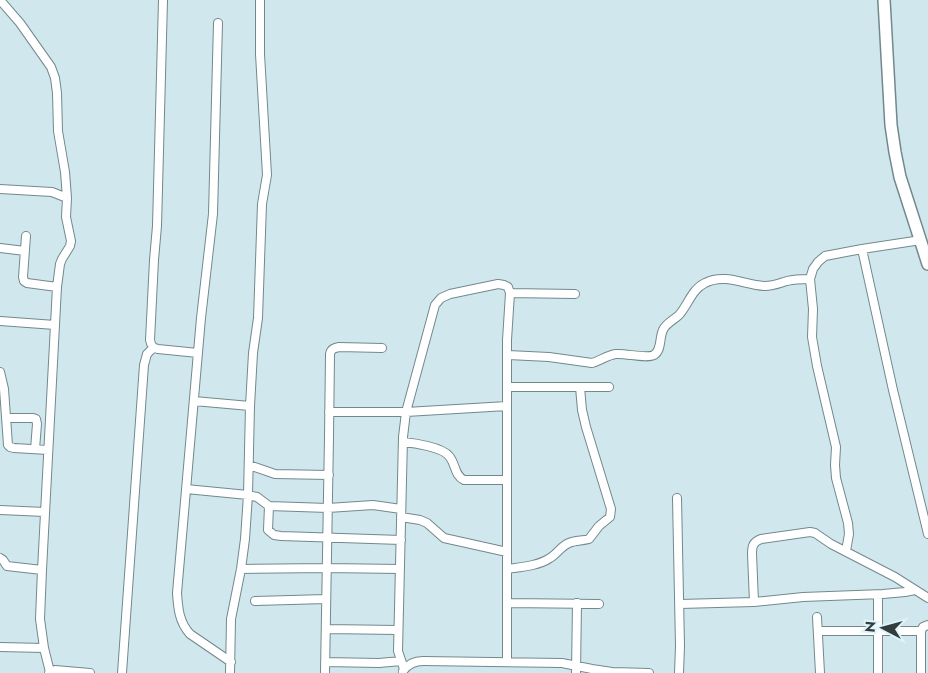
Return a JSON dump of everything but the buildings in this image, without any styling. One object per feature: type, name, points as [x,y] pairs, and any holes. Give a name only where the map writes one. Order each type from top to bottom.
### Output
[{"type":"street","points":[[0,0],[20,23],[51,67],[55,78],[58,131],[65,172],[66,217],[71,241],[60,264],[57,287],[40,619],[49,672],[55,670],[90,673]]},
{"type":"street","points":[[163,0],[157,226],[150,344],[154,348],[198,353]]},
{"type":"street","points":[[230,673],[231,619],[245,539],[253,353],[258,318],[262,204],[267,175],[260,54],[260,0]]},
{"type":"street","points":[[884,0],[891,125],[895,152],[900,177],[928,264]]},
{"type":"street","points":[[218,23],[213,214],[198,353],[177,593],[178,608],[185,629],[231,662]]},
{"type":"street","points":[[0,189],[52,192],[67,198]]},
{"type":"street","points":[[26,236],[24,281],[57,287]]},
{"type":"street","points":[[846,552],[849,534],[836,478],[836,447],[812,338],[810,279],[813,269],[825,256],[921,240]]},
{"type":"street","points":[[0,248],[25,251]]},
{"type":"street","points":[[862,249],[928,534]]},
{"type":"street","points":[[507,355],[592,363],[618,354],[654,355],[658,351],[664,328],[681,313],[694,292],[705,283],[723,279],[772,286],[789,280],[810,279]]},
{"type":"street","points":[[403,671],[398,651],[398,630],[403,442],[406,412],[435,306],[441,298],[450,294],[498,284],[508,287],[510,293],[507,355],[507,662]]},
{"type":"street","points":[[510,293],[575,294]]},
{"type":"street","points":[[0,321],[55,326]]},
{"type":"street","points":[[325,673],[330,350],[339,347],[382,348]]},
{"type":"street","points":[[122,673],[144,365],[147,354],[154,348]]},
{"type":"street","points":[[0,372],[7,418],[7,441],[10,447],[48,450]]},
{"type":"street","points":[[507,387],[609,387]]},
{"type":"street","points":[[507,569],[544,562],[565,545],[589,539],[599,526],[610,517],[611,509],[582,410],[580,387]]},
{"type":"street","points":[[194,401],[250,406]]},
{"type":"street","points":[[330,412],[406,412],[507,406]]},
{"type":"street","points":[[7,418],[36,419],[38,424],[35,449]]},
{"type":"street","points":[[403,442],[421,444],[446,453],[453,462],[460,478],[464,480],[507,480]]},
{"type":"street","points":[[249,465],[275,474],[329,476]]},
{"type":"street","points":[[186,489],[248,494],[257,497],[269,506],[328,508],[364,505],[402,508]]},
{"type":"street","points":[[677,498],[680,604],[679,673]]},
{"type":"street","points":[[269,506],[268,530],[270,533],[281,536],[401,540]]},
{"type":"street","points":[[0,510],[45,512]]},
{"type":"street","points":[[401,518],[420,520],[427,523],[444,538],[507,552]]},
{"type":"street","points":[[754,602],[752,547],[755,541],[810,532],[895,577],[928,598]]},
{"type":"street","points":[[0,558],[7,566],[42,570]]},
{"type":"street","points":[[241,569],[400,569]]},
{"type":"street","points":[[680,604],[878,595],[915,590]]},
{"type":"street","points":[[878,595],[878,673]]},
{"type":"street","points":[[254,601],[326,598]]},
{"type":"street","points":[[507,602],[599,604]]},
{"type":"street","points":[[576,669],[577,603]]},
{"type":"street","points":[[817,617],[820,673]]},
{"type":"street","points":[[921,673],[921,631],[923,627],[928,625]]},
{"type":"street","points":[[326,629],[398,630]]},
{"type":"street","points":[[818,631],[921,631]]},
{"type":"street","points":[[0,648],[44,648]]},
{"type":"street","points":[[325,662],[379,663],[401,661]]},
{"type":"street","points":[[403,671],[409,664],[415,661],[562,663],[576,669],[649,673]]}]
